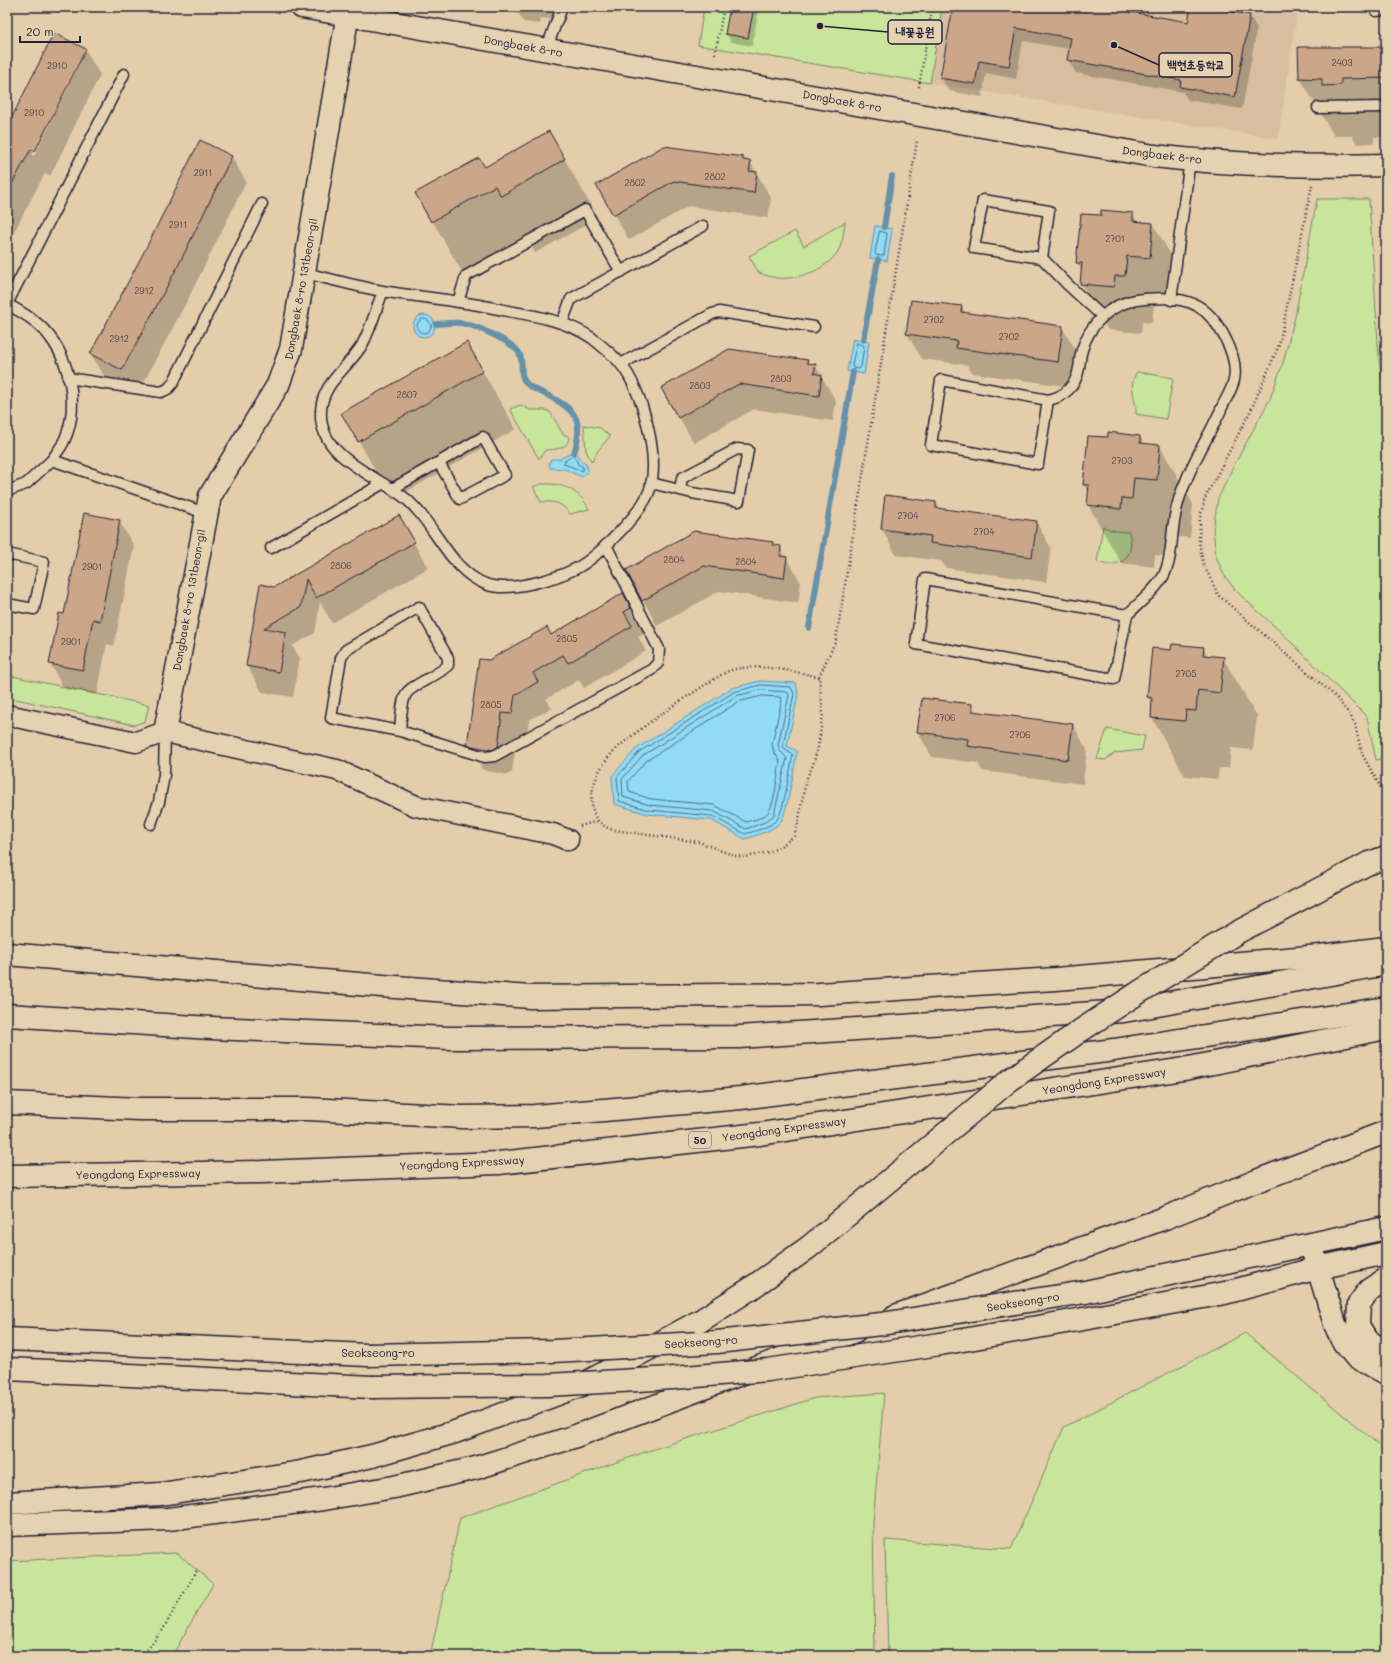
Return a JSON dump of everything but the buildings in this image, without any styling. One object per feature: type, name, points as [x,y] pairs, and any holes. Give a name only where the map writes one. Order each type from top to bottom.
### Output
[{"type":"main road","name":"Dongbaek 8-ro","points":[[302,7],[348,11],[546,50],[1154,156],[1247,164],[1386,165]]},
{"type":"main road","name":"Dongbaek 8-ro 131beon-gil","points":[[165,732],[205,513],[210,496],[275,390],[292,349],[348,11]]},
{"type":"main road","points":[[7,1503],[161,1494],[301,1472],[372,1456],[455,1432],[582,1385],[700,1321],[750,1289],[809,1247],[1010,1080],[1080,1031],[1141,991],[1238,932],[1367,864],[1386,857]]},
{"type":"main road","points":[[7,954],[530,997],[820,994],[1064,978],[1320,956],[1386,948]]},
{"type":"main road","points":[[7,1015],[211,1028],[449,1038],[739,1037],[1124,1011],[1386,964]]},
{"type":"main road","points":[[7,1103],[139,1109],[308,1109],[463,1117],[535,1116],[741,1098],[812,1089],[1114,1050],[1386,1008]]},
{"type":"main road","name":"Yeongdong Expressway","points":[[7,1176],[256,1172],[500,1163],[760,1134],[1184,1069],[1386,1028]]},
{"type":"main road","points":[[7,1525],[176,1518],[323,1499],[386,1489],[476,1468],[573,1437],[793,1353],[1165,1218],[1259,1180],[1386,1132]]},
{"type":"main road","name":"Seokseong-ro","points":[[7,1339],[368,1355],[553,1351],[717,1342],[881,1324],[1085,1292],[1386,1228]]},
{"type":"main road","points":[[1311,1245],[1335,1324],[1342,1340],[1355,1356],[1386,1373]]},
{"type":"main road","points":[[7,1369],[372,1387],[548,1385],[673,1378],[768,1370],[1089,1318],[1225,1293],[1318,1268],[1386,1252]]},
{"type":"main road","points":[[1386,1279],[1369,1290],[1359,1304],[1358,1326],[1368,1341],[1386,1352]]},
{"type":"street","points":[[7,714],[136,742],[165,732],[337,770],[416,806],[552,834],[568,840]]},
{"type":"lane","points":[[546,50],[562,7]]},
{"type":"lane","points":[[7,491],[26,484],[52,460],[62,444],[68,428],[71,395],[68,378],[57,349],[46,332],[32,319],[7,304],[124,74]]},
{"type":"lane","points":[[1318,108],[1386,107]]},
{"type":"lane","points":[[1171,300],[1190,160]]},
{"type":"lane","points":[[1042,258],[1049,212],[983,200],[974,248],[1042,258],[1072,289],[1102,316]]},
{"type":"lane","points":[[68,378],[162,392],[168,389],[173,383],[262,204]]},
{"type":"lane","points":[[458,302],[466,276],[585,210],[620,272]]},
{"type":"lane","points":[[562,323],[571,299],[703,226]]},
{"type":"lane","points":[[304,273],[383,291],[526,314],[562,323],[572,326],[608,350],[621,364],[632,381],[645,415],[652,454],[651,483],[650,490],[641,507],[606,546],[592,558],[576,569],[552,578],[507,588],[490,586],[472,578],[455,560],[415,507],[402,495],[382,484],[343,457],[332,445],[325,434],[320,414],[324,396],[328,388],[355,355],[367,335],[383,291]]},
{"type":"lane","points":[[1048,400],[1038,464],[931,445],[941,380],[1048,400],[1056,398],[1066,393],[1078,377],[1081,351],[1093,327],[1102,316],[1111,309],[1123,303],[1152,298],[1185,301],[1196,306],[1212,319],[1227,341],[1232,353],[1234,379],[1217,419],[1186,479],[1174,521],[1169,563],[1164,576],[1156,586],[1126,615],[1114,679],[916,644],[925,580],[1126,615]]},
{"type":"lane","points":[[621,364],[712,314],[719,312],[814,327]]},
{"type":"lane","points":[[392,489],[483,437],[505,475],[460,499],[439,463]]},
{"type":"lane","points":[[651,483],[680,490],[739,501],[748,450],[738,449],[682,478],[680,490]]},
{"type":"lane","points":[[52,460],[205,513]]},
{"type":"lane","points":[[271,548],[382,484]]},
{"type":"lane","points":[[400,731],[405,695],[411,689],[443,670],[448,665],[448,658],[420,607],[346,650],[341,658],[331,718],[400,731],[485,756],[494,756],[652,670],[658,663],[659,649],[606,546]]},
{"type":"lane","points":[[7,554],[44,562],[34,609],[7,604]]},
{"type":"lane","points":[[151,824],[159,802],[164,775],[165,732]]},
{"type":"path","points":[[715,54],[724,7]]},
{"type":"path","points":[[920,87],[932,7]]},
{"type":"path","points":[[819,677],[775,669],[734,669],[685,698],[613,752],[602,766],[594,785],[591,800],[593,812],[597,821],[604,827],[614,830],[699,842],[735,856],[746,857],[772,851],[794,836],[798,824],[806,780],[813,765],[818,747],[823,714],[819,677],[836,640],[917,141]]},
{"type":"path","points":[[1316,165],[1279,344],[1251,410],[1205,498],[1200,518],[1199,542],[1203,563],[1218,595],[1335,696],[1350,715],[1355,725],[1362,754],[1385,795]]},
{"type":"path","points":[[142,1656],[162,1631],[197,1570]]},
{"type":"shaded area","points":[[942,7],[1298,7],[1278,139],[930,83]]},
{"type":"green space","points":[[704,7],[942,7],[930,83],[698,45]]},
{"type":"green space","points":[[1317,199],[1369,199],[1380,368],[1386,393],[1386,757],[1376,760],[1367,717],[1284,635],[1235,590],[1223,573],[1216,556],[1213,529],[1218,499],[1232,469],[1270,399],[1283,363],[1295,317]]},
{"type":"green space","points":[[845,222],[841,244],[836,255],[822,267],[813,272],[795,277],[777,278],[759,273],[749,256],[795,231],[804,246]]},
{"type":"green space","points":[[1137,372],[1173,378],[1166,419],[1136,414],[1133,383]]},
{"type":"green space","points":[[521,405],[530,410],[546,410],[550,412],[563,434],[568,436],[568,443],[560,448],[545,450],[539,459],[510,409]]},
{"type":"green space","points":[[584,425],[600,428],[610,436],[597,452],[592,462],[586,451]]},
{"type":"green space","points":[[541,484],[563,486],[570,489],[585,502],[589,509],[570,514],[561,505],[550,502],[541,502],[533,487]]},
{"type":"green space","points":[[1103,526],[1115,531],[1129,532],[1131,541],[1130,548],[1125,559],[1120,562],[1106,564],[1097,562]]},
{"type":"green space","points":[[7,675],[149,705],[145,721],[134,725],[7,697]]},
{"type":"green space","points":[[1107,729],[1145,736],[1142,750],[1115,753],[1105,760],[1097,759]]},
{"type":"green space","points":[[1245,1333],[1386,1451],[1386,1656],[888,1656],[885,1540],[1011,1549],[1064,1427]]},
{"type":"green space","points":[[884,1393],[873,1522],[875,1656],[430,1656],[460,1518],[648,1451],[815,1398]]},
{"type":"green space","points":[[177,1553],[213,1584],[172,1656],[7,1656],[7,1561]]},
{"type":"water","points":[[875,226],[892,229],[887,261],[870,258]]},
{"type":"water","points":[[424,315],[432,318],[435,326],[432,334],[424,337],[416,334],[413,326],[416,318]]},
{"type":"water","points":[[853,339],[869,342],[864,374],[847,371]]},
{"type":"water","points":[[570,453],[577,454],[581,461],[586,464],[588,471],[582,477],[564,469],[550,468],[549,463],[551,459],[560,459]]},
{"type":"water","points":[[760,681],[796,683],[798,695],[787,746],[797,751],[786,809],[781,821],[778,824],[764,832],[745,839],[711,820],[648,814],[614,804],[612,776],[636,749],[732,688]]},
{"type":"waterway","points":[[884,227],[892,176]]},
{"type":"waterway","points":[[863,340],[878,260]]},
{"type":"waterway","points":[[436,324],[466,324],[503,340],[517,350],[521,359],[524,381],[533,388],[564,405],[575,416],[578,423],[578,432],[574,453]]},
{"type":"waterway","points":[[809,628],[853,372]]},
{"type":"place","name":"내꽃공원","points":[[820,26]]},
{"type":"place","name":"백현초등학교","points":[[1114,45]]}]
